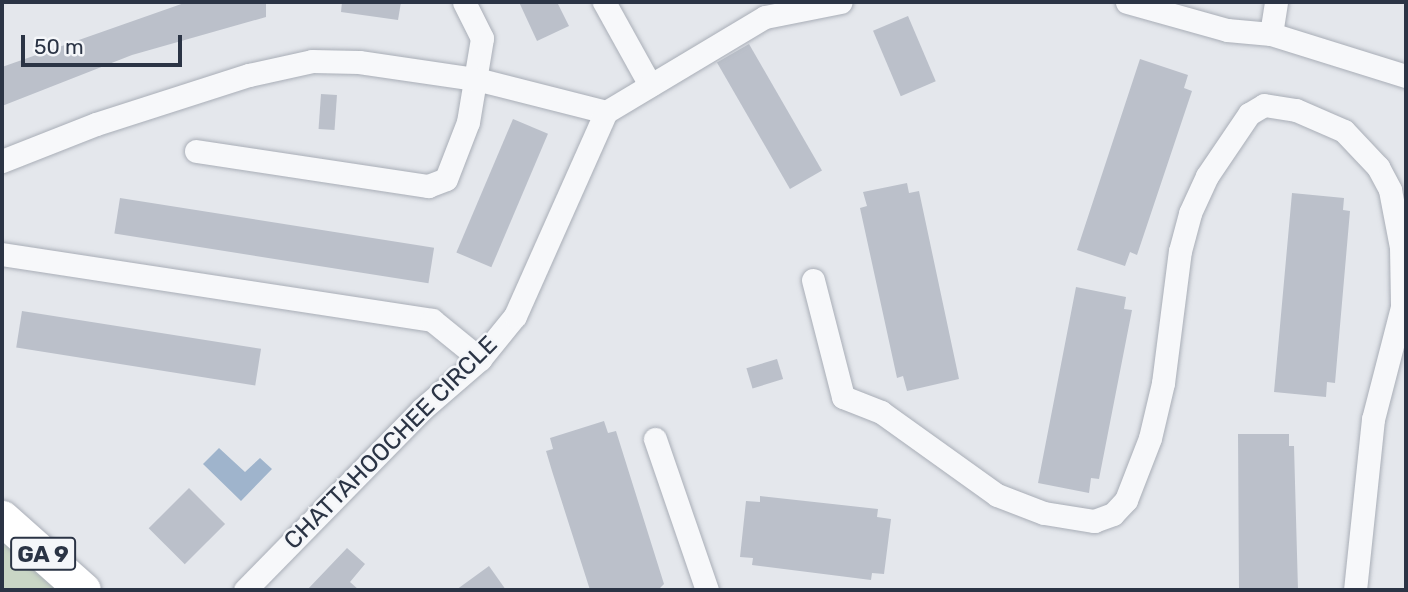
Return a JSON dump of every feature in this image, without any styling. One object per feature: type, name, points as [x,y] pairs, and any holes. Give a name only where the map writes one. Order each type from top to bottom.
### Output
[{"type":"main road","name":"GA 9","points":[[2,518],[83,590]]},
{"type":"street","points":[[196,151],[428,186],[446,179],[468,122],[482,38],[464,2]]},
{"type":"street","points":[[604,2],[650,85]]},
{"type":"street","points":[[2,161],[96,124],[248,75],[312,61],[359,62],[476,79],[606,113],[760,10],[841,2]]},
{"type":"street","points":[[1127,2],[1227,30],[1271,34],[1406,76]]},
{"type":"street","points":[[1271,34],[1276,2]]},
{"type":"street","points":[[813,279],[843,397],[881,412],[997,495],[1044,513],[1094,521],[1113,514],[1126,500],[1150,438],[1163,383],[1180,251],[1190,213],[1207,176],[1249,114],[1264,105],[1320,117],[1363,147],[1378,167],[1397,214],[1401,247],[1402,307],[1373,419],[1355,590]]},
{"type":"street","name":"CHATTAHOOCHEE CIRCLE","points":[[245,590],[421,410],[480,359],[515,316],[606,113]]},
{"type":"street","points":[[2,254],[432,320],[480,359]]},
{"type":"street","points":[[655,439],[707,590]]},
{"type":"green space","points":[[2,530],[87,590],[2,590]]},
{"type":"water","points":[[219,448],[245,472],[260,458],[272,469],[241,501],[203,464]]},
{"type":"building","points":[[187,2],[266,2],[266,17],[132,55],[2,106],[2,67]]},
{"type":"building","points":[[342,2],[401,2],[398,20],[341,12]]},
{"type":"building","points":[[519,2],[557,2],[569,26],[537,41]]},
{"type":"building","points":[[908,16],[936,81],[901,96],[873,31]]},
{"type":"building","points":[[749,44],[822,170],[790,189],[717,62]]},
{"type":"building","points":[[1140,59],[1188,75],[1184,88],[1192,91],[1137,255],[1130,252],[1125,266],[1077,250]]},
{"type":"building","points":[[321,94],[337,95],[335,130],[319,129]]},
{"type":"building","points":[[513,119],[548,134],[491,267],[456,252]]},
{"type":"building","points":[[907,183],[909,193],[919,191],[959,379],[907,391],[903,376],[897,378],[860,208],[867,206],[863,192]]},
{"type":"building","points":[[1292,193],[1344,198],[1343,210],[1350,211],[1335,383],[1327,382],[1326,397],[1274,392]]},
{"type":"building","points":[[120,198],[434,248],[428,283],[114,234]]},
{"type":"building","points":[[1076,287],[1126,297],[1124,309],[1132,310],[1099,479],[1091,478],[1089,493],[1038,483]]},
{"type":"building","points":[[22,311],[261,349],[255,385],[16,348]]},
{"type":"building","points":[[777,359],[783,379],[753,388],[746,368]]},
{"type":"building","points":[[604,421],[608,433],[616,431],[664,584],[658,590],[590,590],[546,451],[553,449],[550,438]]},
{"type":"building","points":[[1238,434],[1289,434],[1289,446],[1294,446],[1298,590],[1239,590]]},
{"type":"building","points":[[189,488],[225,524],[185,564],[149,528]]},
{"type":"building","points":[[760,496],[878,509],[877,517],[891,519],[884,574],[872,573],[871,580],[752,565],[753,558],[740,557],[746,501],[760,502]]},
{"type":"building","points":[[347,548],[365,564],[350,582],[359,590],[307,590]]},
{"type":"building","points":[[489,566],[506,590],[456,590]]}]
